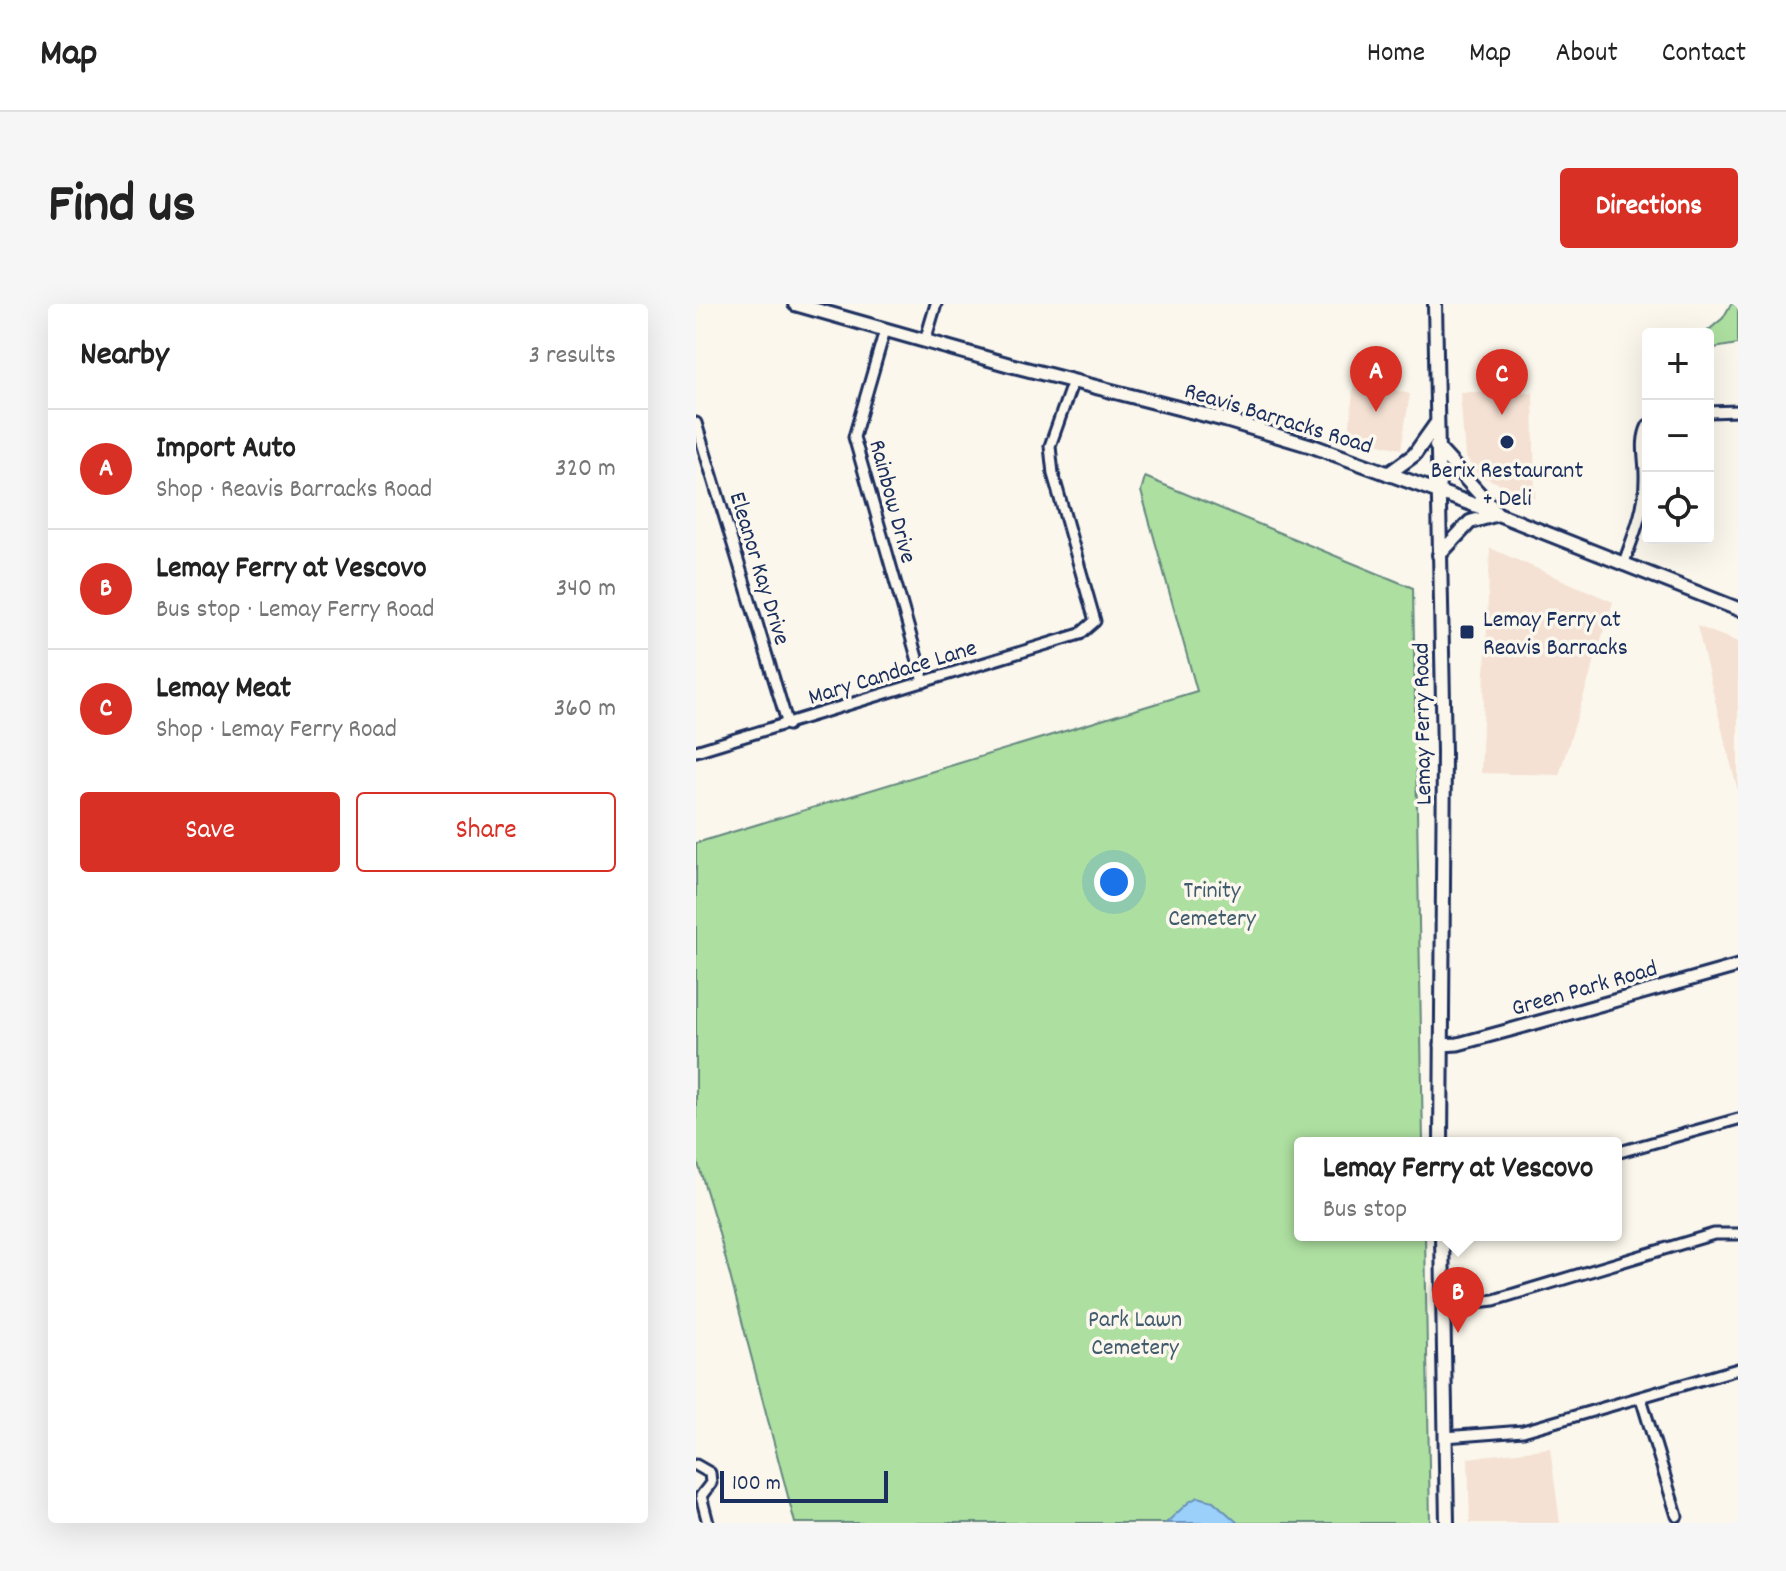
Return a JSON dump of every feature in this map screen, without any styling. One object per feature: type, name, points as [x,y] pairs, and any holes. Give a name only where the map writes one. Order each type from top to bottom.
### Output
[{"type":"main road","name":"Reavis Barracks Road","points":[[795,304],[1315,447],[1498,514],[1738,609]]},
{"type":"main road","name":"Lemay Ferry Road","points":[[1435,304],[1444,739],[1441,1137]]},
{"type":"main road","points":[[1388,474],[1414,455],[1436,424]]},
{"type":"main road","points":[[1436,446],[1498,514],[1470,522],[1439,555]]},
{"type":"main road","points":[[1442,1241],[1447,1523]]},
{"type":"street","points":[[925,341],[936,304]]},
{"type":"street","name":"Rainbow Drive","points":[[885,330],[854,437],[924,682]]},
{"type":"street","name":"Mary Candace Lane","points":[[696,751],[1080,634],[1095,621],[1053,474],[1050,446],[1073,381]]},
{"type":"street","points":[[1714,412],[1738,411]]},
{"type":"street","name":"Eleanor Kay Drive","points":[[696,423],[788,725]]},
{"type":"street","points":[[1623,565],[1640,518],[1644,472]]},
{"type":"street","name":"Green Park Road","points":[[1441,1045],[1458,1044],[1738,966]]},
{"type":"street","points":[[1622,1151],[1738,1119]]},
{"type":"street","points":[[1443,1306],[1494,1300],[1714,1234],[1738,1234]]},
{"type":"street","points":[[1445,1437],[1523,1431],[1738,1369]]},
{"type":"street","points":[[1641,1398],[1677,1516]]},
{"type":"street","points":[[696,1465],[710,1473],[711,1483],[698,1496],[708,1523]]},
{"type":"shaded area","points":[[1354,379],[1410,394],[1401,449],[1349,437]]},
{"type":"shaded area","points":[[1460,392],[1533,392],[1535,498],[1478,475],[1465,456]]},
{"type":"shaded area","points":[[1490,548],[1613,602],[1559,775],[1481,773]]},
{"type":"shaded area","points":[[1697,626],[1738,642],[1738,791],[1726,746]]},
{"type":"shaded area","points":[[1550,1448],[1560,1523],[1470,1523],[1468,1458]]},
{"type":"green space","points":[[1731,304],[1738,304],[1738,344],[1714,348],[1714,328],[1711,328],[1723,318]]},
{"type":"green space","points":[[1145,477],[1413,588],[1423,1137],[1294,1137],[1294,1241],[1425,1241],[1430,1523],[795,1523],[696,1157],[696,843],[1197,691],[1141,491]]},
{"type":"water","points":[[1198,1497],[1213,1501],[1238,1523],[1166,1523]]},
{"type":"place","name":"Import Auto","points":[[1376,412]]},
{"type":"place","name":"Lemay Meat","points":[[1502,415]]},
{"type":"place","name":"Berix Restaurant + Deli","points":[[1507,442]]},
{"type":"place","name":"Lemay Ferry at Reavis Barracks","points":[[1467,632]]},
{"type":"place","name":"Lemay Ferry at Vescovo","points":[[1458,1333]]},
{"type":"park label","name":"Trinity Cemetery","points":[[1212,903]]},
{"type":"park label","name":"Park Lawn Cemetery","points":[[1135,1332]]}]
